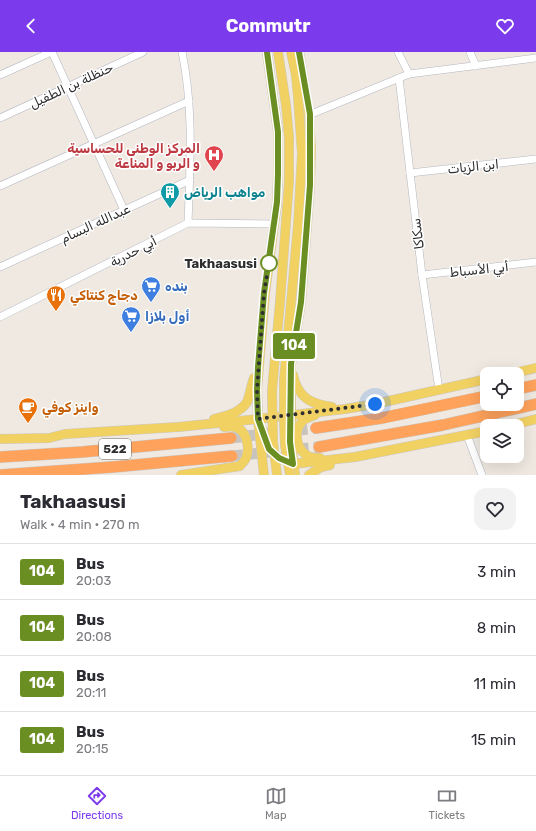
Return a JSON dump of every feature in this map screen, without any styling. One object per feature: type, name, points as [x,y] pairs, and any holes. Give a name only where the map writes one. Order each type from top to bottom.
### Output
[{"type":"highway","points":[[524,388],[536,385]]},
{"type":"highway","points":[[316,428],[382,418],[480,397]]},
{"type":"highway","points":[[319,447],[443,425],[536,404]]},
{"type":"highway","name":"522","points":[[0,457],[82,452],[231,438]]},
{"type":"highway","name":"522","points":[[0,475],[113,467],[232,456]]},
{"type":"main road","points":[[264,475],[258,419],[257,390],[264,293],[274,224],[277,188],[278,132],[267,52]]},
{"type":"main road","points":[[277,475],[273,442],[272,391],[284,247],[289,145],[286,105],[278,52]]},
{"type":"main road","points":[[290,475],[285,445],[284,380],[302,154],[296,75],[291,52]]},
{"type":"main road","points":[[295,475],[290,442],[291,364],[301,302],[310,185],[310,114],[299,52]]},
{"type":"main road","points":[[291,364],[295,382],[302,396],[309,401],[323,406],[345,409]]},
{"type":"main road","points":[[178,427],[194,422],[225,416],[241,410],[247,401],[251,384],[258,367]]},
{"type":"main road","points":[[524,371],[536,368]]},
{"type":"main road","points":[[355,457],[306,456],[298,447],[297,432],[301,423],[307,418],[315,415],[375,404],[480,381]]},
{"type":"main road","points":[[0,442],[49,438],[65,434],[178,427],[345,409]]},
{"type":"main road","points":[[258,419],[269,449],[279,458],[293,464],[355,457],[480,433]]},
{"type":"main road","points":[[524,422],[536,419]]},
{"type":"main road","points":[[178,427],[197,430],[235,427],[242,432],[247,440],[248,449],[246,459],[240,466],[181,475]]},
{"type":"main road","points":[[0,439],[49,438]]},
{"type":"main road","points":[[309,475],[321,467],[355,457]]},
{"type":"street","points":[[0,76],[51,52],[124,210]]},
{"type":"street","name":"حنظلة بن الطفيل","points":[[0,118],[143,52]]},
{"type":"street","points":[[182,52],[189,100],[191,145],[188,223]]},
{"type":"street","points":[[398,52],[409,74]]},
{"type":"street","points":[[470,52],[476,66]]},
{"type":"street","points":[[516,52],[519,60]]},
{"type":"street","points":[[310,114],[409,74],[536,58]]},
{"type":"street","name":"سكاكا","points":[[399,78],[422,275],[439,390]]},
{"type":"street","points":[[0,186],[189,100]]},
{"type":"street","name":"ابن الزيات","points":[[410,173],[536,159]]},
{"type":"street","name":"عبدالله البسام","points":[[0,267],[190,180]]},
{"type":"street","name":"أبي حدرية","points":[[0,317],[188,223],[274,224]]},
{"type":"street","name":"أبي الأسباط","points":[[422,275],[536,262]]},
{"type":"street","points":[[467,436],[482,475]]},
{"type":"tunnel","points":[[231,438],[316,428]]},
{"type":"tunnel","points":[[232,456],[319,447]]},
{"type":"bus line","name":"104","points":[[267,52],[278,132],[278,174],[277,202],[264,293],[263,325],[258,367],[258,419],[269,449],[279,458],[293,464],[290,442],[291,364],[301,302],[310,185],[311,149],[310,114],[299,52]]},
{"type":"place","name":"المركز الوطني للحساسية و الربو و المناعة","points":[[214,172]]},
{"type":"place","name":"مواهب الرياض","points":[[170,209]]},
{"type":"place","name":"Takhaasusi","points":[[269,263]]},
{"type":"place","name":"بنده","points":[[151,303]]},
{"type":"place","name":"دجاج كنتاكي","points":[[56,312]]},
{"type":"place","name":"أول بلازا","points":[[131,333]]},
{"type":"place","name":"واينز كوفي","points":[[28,424]]},
{"type":"route","points":[[269,263],[264,293],[263,325],[258,367],[258,419],[375,404]]}]
